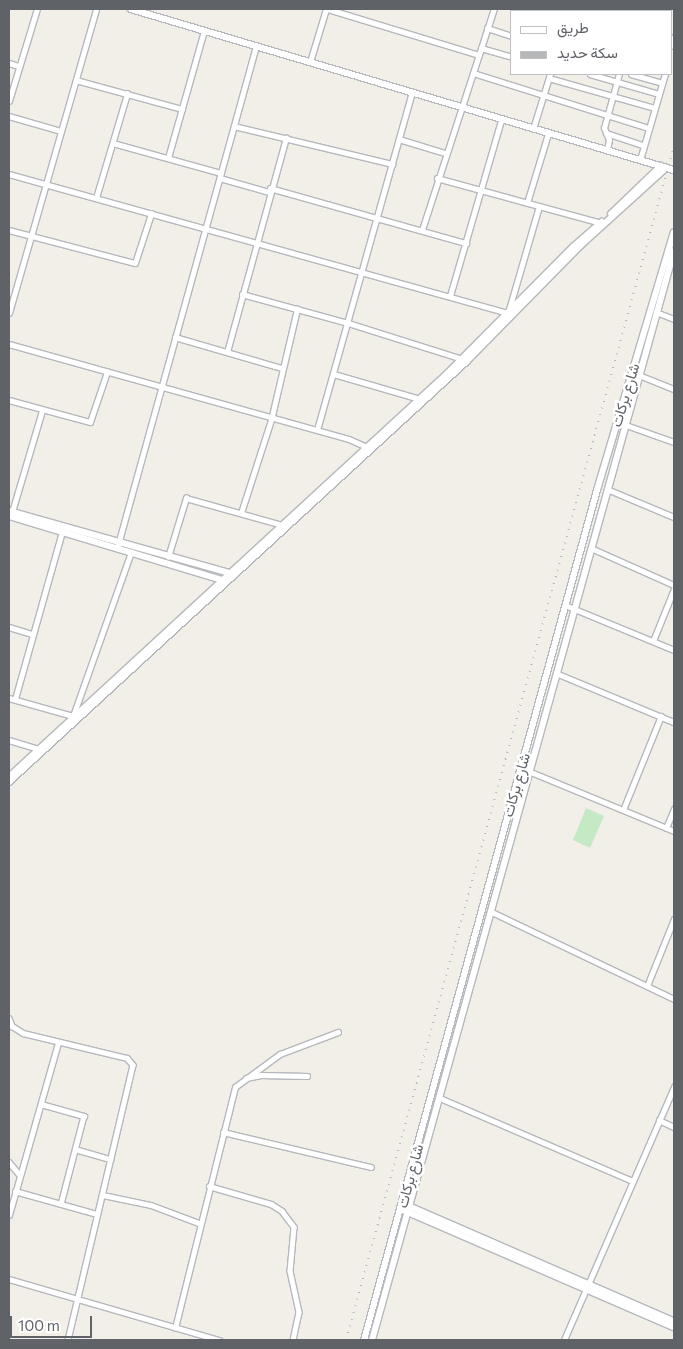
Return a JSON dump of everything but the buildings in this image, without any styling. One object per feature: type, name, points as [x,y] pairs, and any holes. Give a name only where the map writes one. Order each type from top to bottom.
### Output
[{"type":"main road","name":"شارع بركات","points":[[372,1340],[405,1208],[566,605],[674,232]]},
{"type":"main road","name":"شارع بركات","points":[[364,1340],[440,1098],[674,251]]},
{"type":"street","points":[[9,101],[37,9]]},
{"type":"street","points":[[9,313],[96,9]]},
{"type":"street","points":[[131,9],[412,94],[674,170]]},
{"type":"street","points":[[154,16],[156,9]]},
{"type":"street","points":[[310,62],[327,9],[479,54]]},
{"type":"street","points":[[422,230],[437,178],[494,9]]},
{"type":"street","points":[[650,9],[662,10]]},
{"type":"street","points":[[487,28],[510,35]]},
{"type":"street","points":[[168,158],[204,30]]},
{"type":"street","points":[[118,545],[256,46]]},
{"type":"street","points":[[481,48],[510,56]]},
{"type":"street","points":[[9,64],[19,66]]},
{"type":"street","points":[[473,73],[649,128]]},
{"type":"street","points":[[594,75],[659,94]]},
{"type":"street","points":[[607,150],[609,140],[605,133],[607,116],[619,75]]},
{"type":"street","points":[[634,75],[662,83]]},
{"type":"street","points":[[640,160],[665,75]]},
{"type":"street","points":[[534,129],[550,76],[655,108]]},
{"type":"street","points":[[76,80],[182,109]]},
{"type":"street","points":[[96,198],[127,94]]},
{"type":"street","points":[[317,430],[412,94]]},
{"type":"street","points":[[9,116],[61,131]]},
{"type":"street","points":[[450,296],[501,120]]},
{"type":"street","points":[[234,126],[392,164]]},
{"type":"street","points":[[605,133],[644,145]]},
{"type":"street","points":[[527,203],[548,134]]},
{"type":"street","points":[[228,352],[270,190],[286,138]]},
{"type":"street","points":[[399,139],[445,154]]},
{"type":"street","points":[[113,143],[270,190],[377,217],[466,243]]},
{"type":"street","points":[[9,776],[466,362],[526,297],[601,223],[664,167]]},
{"type":"street","points":[[232,574],[282,525],[420,399],[508,313],[664,167]]},
{"type":"street","points":[[9,174],[363,271],[508,313]]},
{"type":"street","points":[[437,178],[601,223]]},
{"type":"street","points":[[508,313],[539,206]]},
{"type":"street","points":[[9,230],[135,263],[152,214]]},
{"type":"street","points":[[9,292],[14,294]]},
{"type":"street","points":[[242,294],[348,323],[462,359]]},
{"type":"street","points":[[240,513],[270,420],[297,309]]},
{"type":"street","points":[[656,312],[674,319]]},
{"type":"street","points":[[175,337],[282,368]]},
{"type":"street","points":[[9,344],[270,420],[317,430],[367,447]]},
{"type":"street","points":[[9,400],[42,411],[90,422],[107,372]]},
{"type":"street","points":[[334,374],[420,399]]},
{"type":"street","points":[[639,374],[674,389]]},
{"type":"street","points":[[10,516],[42,411]]},
{"type":"street","points":[[626,425],[674,442]]},
{"type":"street","points":[[607,489],[674,517]]},
{"type":"street","points":[[168,557],[186,498],[282,525]]},
{"type":"street","points":[[10,516],[62,532],[232,574]]},
{"type":"street","points":[[10,516],[118,545],[131,552],[225,580]]},
{"type":"street","points":[[15,699],[62,532]]},
{"type":"street","points":[[591,548],[674,587],[653,640]]},
{"type":"street","points":[[73,716],[131,552]]},
{"type":"street","points":[[9,782],[225,580]]},
{"type":"street","points":[[566,605],[674,650]]},
{"type":"street","points":[[9,627],[32,634]]},
{"type":"street","points":[[556,673],[674,722]]},
{"type":"street","points":[[9,698],[73,716]]},
{"type":"street","points":[[623,810],[661,716]]},
{"type":"street","points":[[9,740],[39,748]]},
{"type":"street","points":[[531,772],[674,832]]},
{"type":"street","points":[[666,828],[674,809]]},
{"type":"street","points":[[492,912],[674,999]]},
{"type":"street","points":[[647,986],[674,919]]},
{"type":"street","points":[[9,1018],[12,1026],[23,1033],[132,1061],[103,1195],[76,1297],[68,1340]]},
{"type":"street","points":[[175,1328],[232,1093],[245,1079],[280,1054],[338,1032]]},
{"type":"street","points":[[9,1215],[19,1174],[58,1043]]},
{"type":"street","points":[[245,1079],[261,1075],[307,1076]]},
{"type":"street","points":[[564,1340],[674,1086]]},
{"type":"street","points":[[440,1098],[633,1181]]},
{"type":"street","points":[[41,1104],[84,1116],[61,1204]]},
{"type":"street","points":[[659,1120],[674,1127]]},
{"type":"street","points":[[223,1132],[371,1168]]},
{"type":"street","points":[[75,1149],[111,1159]]},
{"type":"street","points":[[9,1162],[19,1174]]},
{"type":"street","points":[[209,1186],[271,1204],[282,1211],[294,1227],[290,1271],[300,1312],[293,1340]]},
{"type":"street","points":[[15,1191],[97,1214]]},
{"type":"street","points":[[103,1195],[151,1205],[199,1223]]},
{"type":"street","points":[[405,1208],[586,1288],[674,1322]]},
{"type":"street","points":[[9,1278],[219,1340]]},
{"type":"green space","points":[[586,808],[604,816],[590,848],[573,840]]},
{"type":"railway","points":[[346,1340],[674,146]]}]
